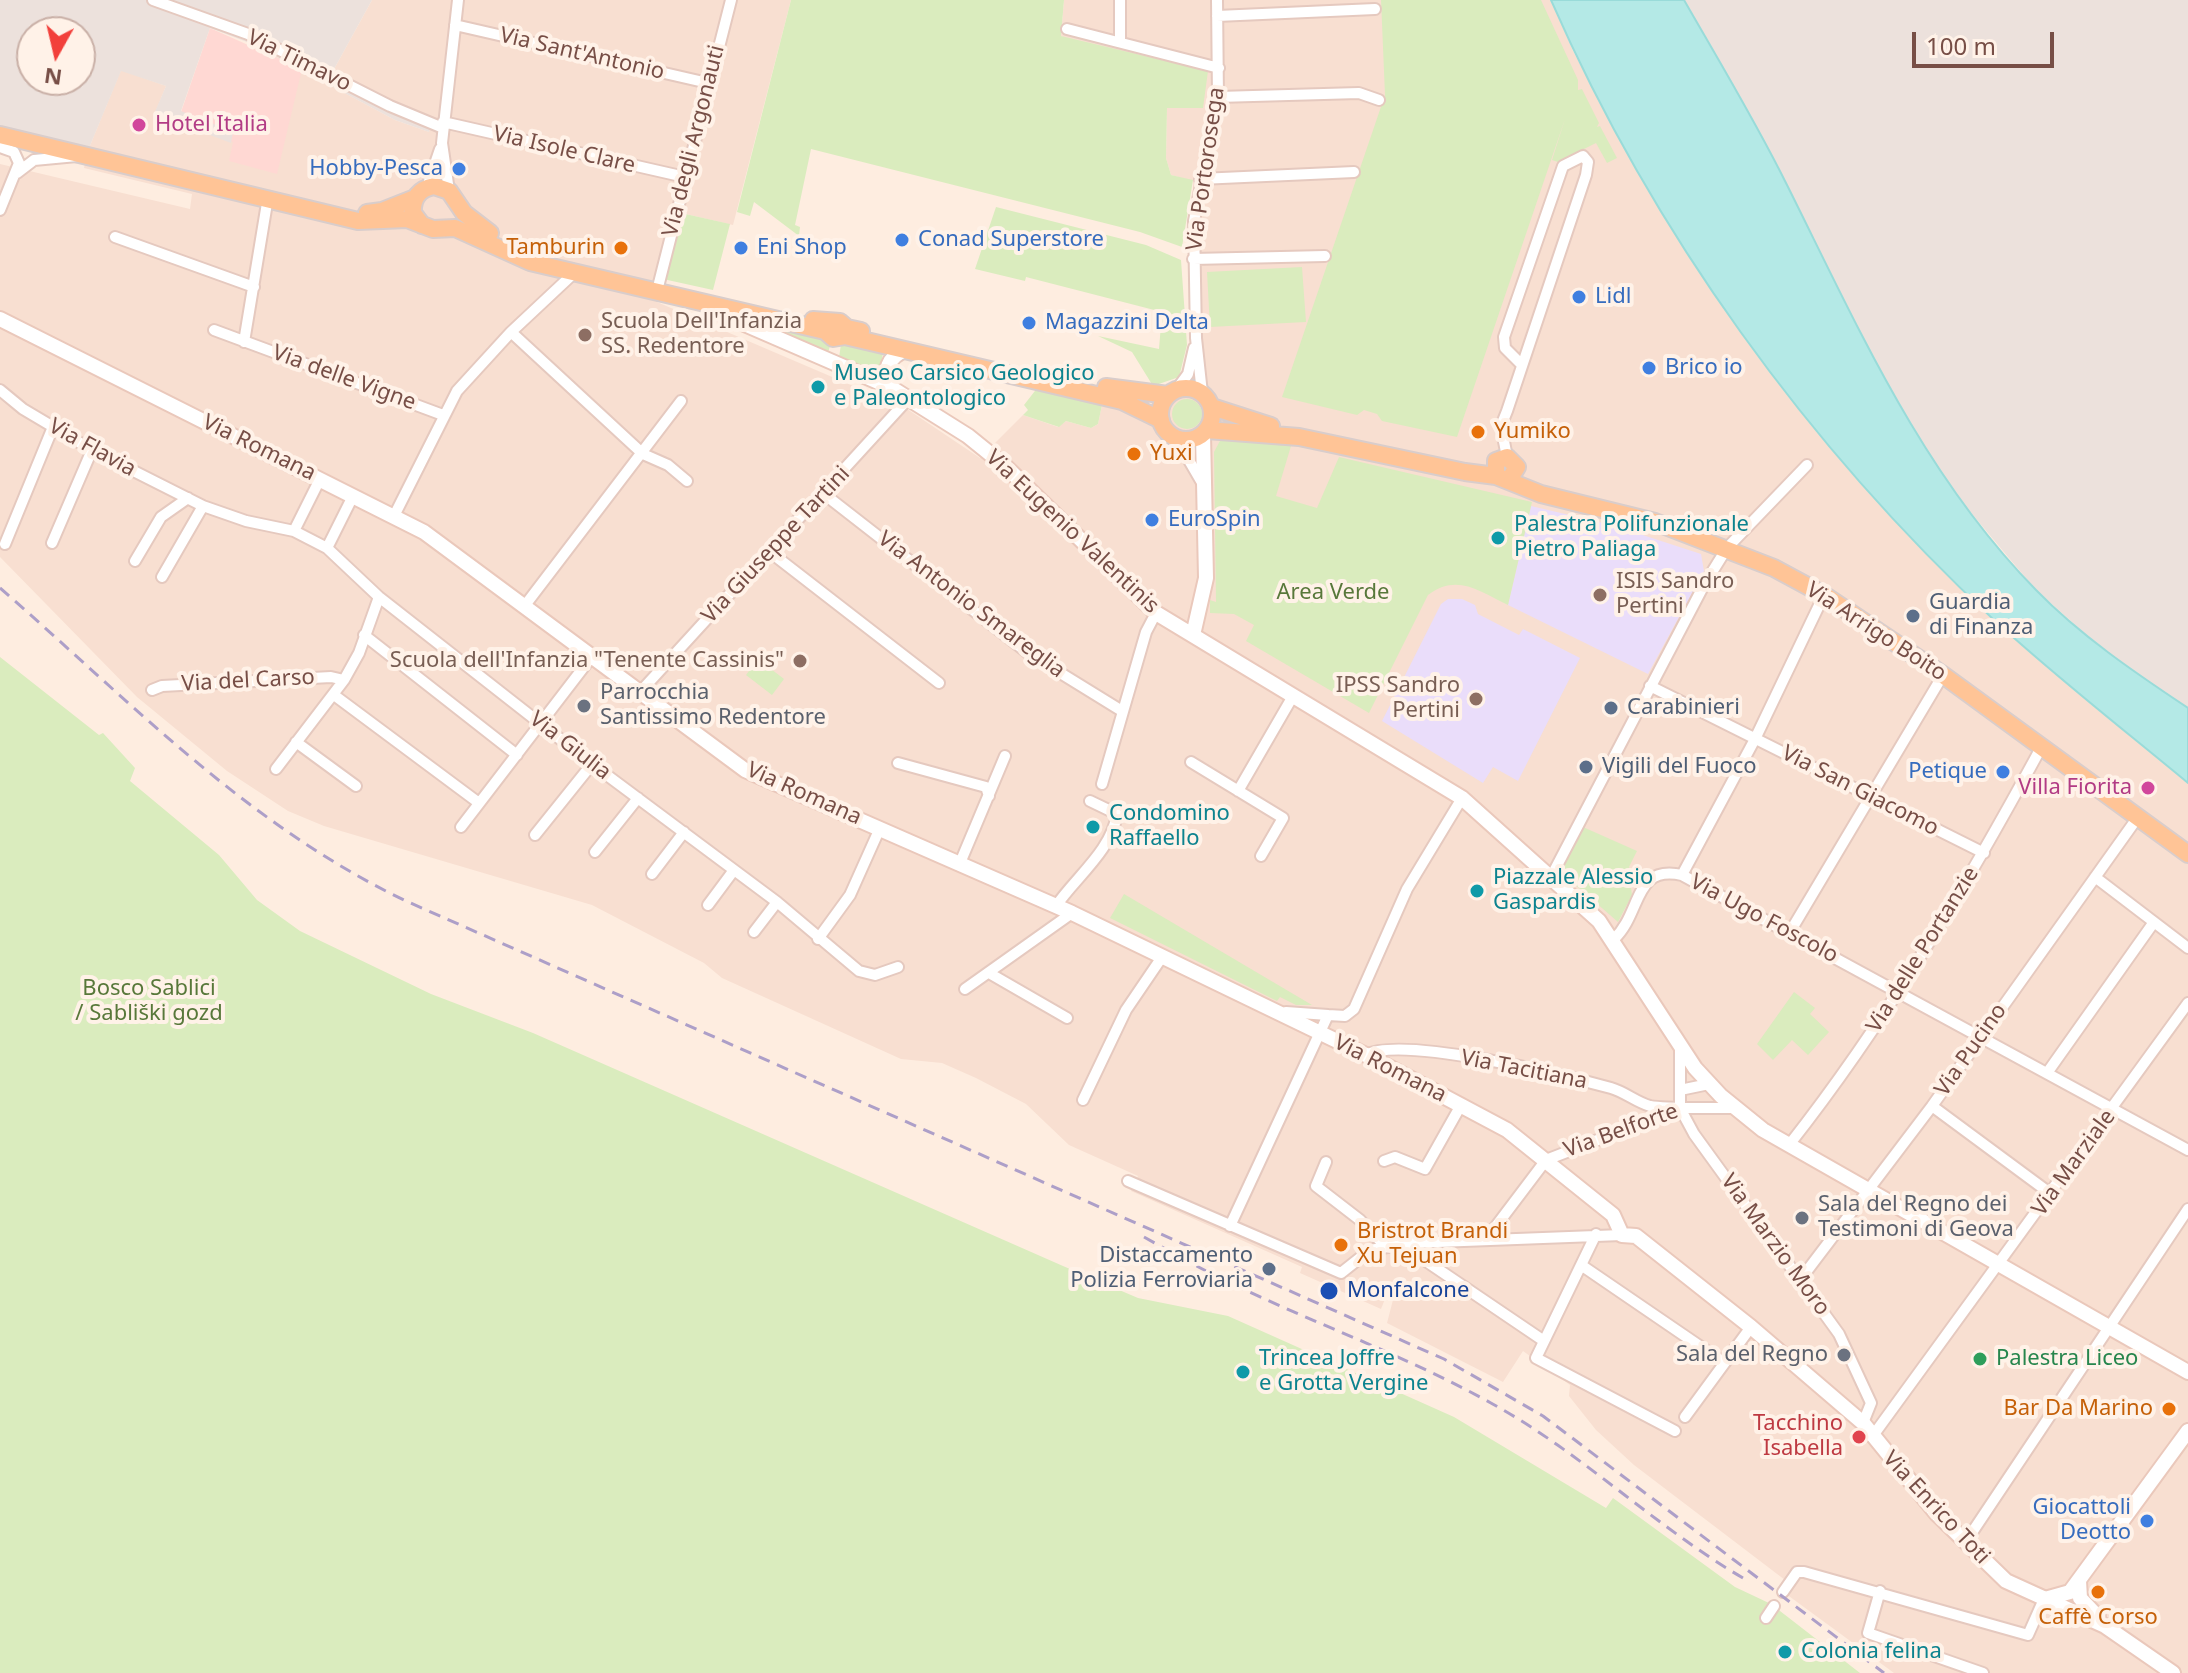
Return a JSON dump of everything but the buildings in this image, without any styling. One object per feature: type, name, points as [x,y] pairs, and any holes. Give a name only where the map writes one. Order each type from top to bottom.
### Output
[{"type":"main road","points":[[0,135],[328,211],[358,221],[407,219],[433,229],[444,227],[453,219],[452,196],[421,192],[374,212],[328,211]]},
{"type":"main road","points":[[421,192],[413,213],[422,225]]},
{"type":"main road","name":"Via Eugenio Valentinis","points":[[452,196],[499,239],[521,249],[659,283],[685,294]]},
{"type":"main road","name":"Via Eugenio Valentinis","points":[[444,227],[471,232],[530,262],[685,294]]},
{"type":"main road","name":"Via Arrigo Boito","points":[[685,294],[1122,401],[1161,420],[1176,438],[1193,439],[1205,432],[1299,437],[1503,468],[1541,494],[1655,522],[1727,548],[1774,568],[1824,595],[1943,675],[2188,854]]},
{"type":"main road","name":"Via Arrigo Boito","points":[[837,332],[1109,388],[1173,392],[1190,388],[1207,400],[1299,437]]},
{"type":"main road","points":[[1161,420],[1160,409],[1173,392]]},
{"type":"main road","points":[[1205,432],[1207,400]]},
{"type":"street","name":"Via Timavo","points":[[153,0],[248,34],[390,106],[443,125]]},
{"type":"street","points":[[452,196],[442,143],[458,0]]},
{"type":"street","name":"Via degli Argonauti","points":[[659,283],[731,0]]},
{"type":"street","points":[[1120,0],[1120,42]]},
{"type":"street","name":"Via Portorosega","points":[[1207,400],[1196,338],[1193,259],[1200,179],[1218,97],[1217,0]]},
{"type":"street","points":[[1217,16],[1375,9]]},
{"type":"street","name":"Via Sant'Antonio","points":[[455,25],[708,83]]},
{"type":"street","points":[[1067,29],[1219,68]]},
{"type":"street","points":[[1218,97],[1359,93],[1379,100]]},
{"type":"street","name":"Via Isole Clare","points":[[443,125],[685,177]]},
{"type":"street","points":[[421,192],[442,143]]},
{"type":"street","points":[[0,147],[9,148],[17,157],[17,173],[0,210]]},
{"type":"street","points":[[17,173],[34,160],[65,160],[82,155]]},
{"type":"street","points":[[1503,468],[1501,426],[1522,365],[1586,175],[1588,162],[1583,156],[1567,161],[1563,166],[1504,337],[1505,348],[1522,365]]},
{"type":"street","points":[[1200,179],[1354,172]]},
{"type":"street","name":"Via delle Vigne","points":[[244,342],[268,197]]},
{"type":"street","points":[[115,237],[254,287]]},
{"type":"street","points":[[1193,259],[1325,256]]},
{"type":"street","points":[[394,516],[443,415],[468,376],[574,273]]},
{"type":"street","name":"Via Eugenio Valentinis","points":[[685,294],[890,387],[968,436],[1005,466],[1156,613],[1462,798],[1551,877],[1614,939],[1680,1046],[1709,1084],[1735,1108],[1789,1145],[2188,1372]]},
{"type":"street","name":"Via Romana","points":[[0,319],[424,532],[526,604],[745,770],[1072,913],[1366,1055],[1507,1130],[1613,1215],[1622,1235]]},
{"type":"street","name":"Via delle Vigne","points":[[214,330],[443,415]]},
{"type":"street","points":[[511,332],[643,454],[668,465],[687,481]]},
{"type":"street","points":[[835,363],[837,332]]},
{"type":"street","name":"Via Portorosega","points":[[1173,392],[1188,374],[1196,338]]},
{"type":"street","points":[[890,387],[886,375],[889,364],[895,355],[905,350]]},
{"type":"street","name":"Via Flavia","points":[[0,390],[23,409],[92,450],[203,506],[246,521],[294,531],[327,548]]},
{"type":"street","name":"Via Giuseppe Tartini","points":[[641,691],[909,398]]},
{"type":"street","points":[[526,604],[681,401]]},
{"type":"street","points":[[5,544],[53,427]]},
{"type":"street","points":[[1193,635],[1206,578],[1205,432]]},
{"type":"street","points":[[1176,438],[1194,463],[1204,488]]},
{"type":"street","points":[[52,543],[92,450]]},
{"type":"street","points":[[1551,877],[1650,686],[1727,548],[1807,465]]},
{"type":"street","points":[[294,531],[320,479]]},
{"type":"street","name":"Via Antonio Smareglia","points":[[824,494],[1028,653],[1122,711]]},
{"type":"street","points":[[327,548],[353,496]]},
{"type":"street","points":[[135,561],[161,517],[188,498]]},
{"type":"street","points":[[162,577],[203,506]]},
{"type":"street","name":"Via Giulia","points":[[327,548],[379,597],[592,764],[777,902],[818,939],[867,975],[898,967]]},
{"type":"street","points":[[770,552],[939,683]]},
{"type":"street","points":[[1682,875],[1755,739],[1824,595]]},
{"type":"street","points":[[276,769],[344,680],[379,597]]},
{"type":"street","points":[[1102,784],[1146,632],[1156,613]]},
{"type":"street","points":[[364,635],[517,755]]},
{"type":"street","points":[[461,827],[593,655]]},
{"type":"street","points":[[1790,932],[1943,675]]},
{"type":"street","name":"Via del Carso","points":[[152,690],[162,686],[331,677],[344,680]]},
{"type":"street","name":"Via San Giacomo","points":[[1650,686],[1984,853]]},
{"type":"street","points":[[334,695],[479,803]]},
{"type":"street","points":[[1238,791],[1293,696]]},
{"type":"street","points":[[296,742],[356,786]]},
{"type":"street","name":"Via delle Portanzie","points":[[1789,1145],[1859,1053],[1984,853],[2042,746]]},
{"type":"street","points":[[960,863],[1005,756]]},
{"type":"street","points":[[1191,762],[1283,818],[1261,856]]},
{"type":"street","points":[[898,763],[986,787],[989,796]]},
{"type":"street","points":[[535,835],[592,764]]},
{"type":"street","points":[[595,852],[638,798]]},
{"type":"street","points":[[1264,1008],[1345,1016],[1354,1009],[1407,889],[1462,798]]},
{"type":"street","points":[[1056,906],[1105,845],[1116,821],[1117,814],[1090,801]]},
{"type":"street","name":"Via Pucino","points":[[1800,1280],[1932,1106],[2138,817]]},
{"type":"street","points":[[818,939],[850,895],[880,828]]},
{"type":"street","points":[[652,874],[684,832]]},
{"type":"street","points":[[708,905],[734,870]]},
{"type":"street","name":"Via Ugo Foscolo","points":[[1614,939],[1630,922],[1646,882],[1662,873],[1682,875],[2188,1150]]},
{"type":"street","points":[[2095,877],[2188,948]]},
{"type":"street","points":[[754,932],[777,902]]},
{"type":"street","points":[[965,989],[1072,913]]},
{"type":"street","points":[[2047,1073],[2154,922]]},
{"type":"street","points":[[1083,1100],[1126,1010],[1162,957]]},
{"type":"street","points":[[989,973],[1067,1018]]},
{"type":"street","name":"Via Marziale","points":[[1872,1437],[2188,1003]]},
{"type":"street","points":[[1230,1226],[1328,1015]]},
{"type":"street","points":[[1680,1046],[1680,1108]]},
{"type":"street","name":"Via Tacitiana","points":[[1366,1055],[1376,1049],[1405,1050],[1488,1061],[1609,1088],[1647,1105],[1680,1108]]},
{"type":"street","points":[[1680,1090],[1709,1084]]},
{"type":"street","name":"Via Belforte","points":[[1700,1106],[1709,1084]]},
{"type":"street","points":[[1384,1161],[1395,1157],[1425,1169],[1461,1105]]},
{"type":"street","points":[[1932,1106],[2051,1194]]},
{"type":"street","name":"Via Belforte","points":[[1487,1238],[1546,1160],[1680,1108],[1735,1108]]},
{"type":"street","name":"Via Marzio Moro","points":[[1680,1108],[1694,1134],[1839,1334],[1871,1403]]},
{"type":"street","points":[[1326,1162],[1316,1186],[1360,1220],[1386,1247]]},
{"type":"street","points":[[1128,1181],[1341,1273],[1370,1250],[1411,1243],[1622,1235]]},
{"type":"street","points":[[1965,1543],[2188,1209]]},
{"type":"street","points":[[1596,1234],[1536,1358],[1675,1431]]},
{"type":"street","name":"Via Enrico Toti","points":[[1622,1235],[1636,1236],[1751,1327],[1863,1423],[1965,1543],[2006,1581],[2083,1614],[2140,1648]]},
{"type":"street","points":[[1411,1243],[1420,1257],[1544,1341]]},
{"type":"street","points":[[1581,1265],[1723,1362]]},
{"type":"street","points":[[1685,1417],[1751,1327]]},
{"type":"street","points":[[1863,1423],[1871,1403],[1887,1414]]},
{"type":"street","points":[[1783,1592],[1797,1572],[1804,1572],[2028,1635],[2044,1599],[2062,1597],[2079,1581],[2188,1431]]},
{"type":"street","points":[[2079,1581],[2080,1598],[2088,1609],[2173,1673]]},
{"type":"street","points":[[1880,1591],[1868,1633],[1983,1673]]},
{"type":"street","points":[[1766,1618],[1774,1606]]},
{"type":"shaded area","points":[[0,0],[372,0],[333,71],[394,104],[431,118],[429,132],[395,120],[255,45],[210,28],[181,111],[233,132],[231,143],[154,114],[166,86],[121,71],[89,148],[0,127]]},
{"type":"shaded area","points":[[372,0],[791,0],[733,225],[681,213],[657,302],[907,409],[980,458],[1023,415],[1058,427],[1066,421],[1091,428],[1098,424],[1102,405],[1149,416],[1170,387],[1203,382],[1193,181],[1171,175],[1166,158],[1167,108],[1202,108],[1061,36],[1064,0],[1551,0],[1573,51],[1671,227],[1777,382],[1897,523],[1994,620],[2188,783],[2188,1673],[1894,1673],[1782,1591],[1785,1580],[1634,1465],[1596,1430],[1569,1396],[1570,1385],[1523,1351],[1503,1382],[1387,1323],[1394,1296],[1387,1294],[1381,1309],[1300,1273],[1302,1267],[1131,1191],[1138,1176],[1069,1145],[1026,1104],[976,1078],[942,1063],[901,1059],[722,978],[704,963],[592,905],[324,826],[288,811],[227,771],[137,697],[0,557],[0,164],[190,209],[192,194],[84,168],[89,148],[121,70],[166,86],[155,113],[181,112],[255,45],[395,120],[429,132],[431,118],[394,104],[333,71]]},
{"type":"shaded area","points":[[1684,0],[2188,0],[2188,708],[2108,654],[2035,589],[1957,496],[1890,393]]},
{"type":"shaded area","points":[[210,28],[302,69],[277,174],[229,161],[233,142],[181,112]]},
{"type":"shaded area","name":"ISIS Sandro Pertini","points":[[1531,506],[1612,525],[1701,554],[1704,571],[1648,674],[1508,605]]},
{"type":"shaded area","name":"IPSS Sandro Pertini","points":[[1448,599],[1462,599],[1475,605],[1478,614],[1519,635],[1523,629],[1580,658],[1518,781],[1493,767],[1483,783],[1382,721],[1441,604]]},
{"type":"green space","points":[[791,0],[1064,0],[1061,36],[1208,71],[1203,108],[1167,108],[1166,158],[1171,175],[1193,180],[1182,247],[1140,232],[811,149],[795,225],[800,227],[799,236],[754,202],[750,216],[737,212]]},
{"type":"green space","points":[[1381,0],[1541,0],[1578,80],[1578,90],[1582,89],[1599,123],[1597,127],[1600,126],[1617,158],[1607,163],[1596,143],[1558,162],[1552,160],[1565,119],[1457,437],[1382,421],[1377,414],[1364,410],[1357,415],[1282,397],[1385,95]]},
{"type":"green space","points":[[996,207],[1146,245],[1181,260],[1187,345],[1179,377],[1153,386],[1132,352],[1098,336],[1159,349],[1162,312],[1026,277],[1025,281],[975,269]]},
{"type":"green space","points":[[681,213],[730,224],[713,290],[663,279]]},
{"type":"green space","points":[[1302,267],[1306,322],[1210,327],[1207,272]]},
{"type":"green space","points":[[771,327],[831,342],[828,353]]},
{"type":"green space","points":[[841,344],[883,353],[879,374],[839,358]]},
{"type":"green space","points":[[1038,387],[1102,405],[1098,424],[1091,428],[1066,421],[1059,427],[1023,415],[1028,410],[1024,405]]},
{"type":"green space","points":[[1187,399],[1198,403],[1202,414],[1198,425],[1187,429],[1176,425],[1172,414],[1176,403]]},
{"type":"green space","name":"Area Verde","points":[[1221,439],[1291,446],[1276,496],[1317,508],[1339,457],[1532,502],[1508,605],[1468,586],[1449,585],[1428,595],[1369,713],[1246,641],[1254,625],[1234,614],[1210,613],[1210,600],[1216,602],[1214,452]]},
{"type":"green space","name":"Bosco Sablici / Sabliški gozd","points":[[0,657],[99,735],[103,733],[135,768],[130,781],[219,855],[257,900],[300,931],[431,994],[533,1033],[1138,1298],[1228,1316],[1454,1417],[1606,1508],[1613,1498],[1735,1587],[1771,1604],[1860,1673],[0,1673]]},
{"type":"green space","points":[[758,659],[784,679],[772,695],[746,675]]},
{"type":"green space","points":[[1583,827],[1637,851],[1629,867],[1635,879],[1630,881],[1632,895],[1618,922],[1564,875],[1563,867]]},
{"type":"green space","points":[[1124,894],[1312,1005],[1296,1005],[1280,997],[1277,1001],[1110,918]]},
{"type":"green space","points":[[1794,992],[1815,1008],[1810,1014],[1829,1032],[1808,1055],[1792,1040],[1773,1060],[1757,1044]]},
{"type":"water","points":[[1551,0],[1684,0],[1763,138],[1895,397],[1959,498],[1995,545],[2053,607],[2109,653],[2188,708],[2188,783],[1994,620],[1861,483],[1799,409],[1687,253],[1637,171]]},
{"type":"railway","points":[[0,588],[192,759],[242,799],[348,870],[406,901],[1444,1359],[1543,1416],[1884,1673]]},
{"type":"railway","points":[[1144,1237],[1229,1282],[1407,1361],[1505,1411],[1743,1578]]},
{"type":"place","name":"Hotel Italia","points":[[139,125]]},
{"type":"place","name":"Hobby-Pesca","points":[[459,169]]},
{"type":"place","name":"Conad Superstore","points":[[902,240]]},
{"type":"place","name":"Tamburin","points":[[621,248]]},
{"type":"place","name":"Eni Shop","points":[[741,248]]},
{"type":"place","name":"Lidl","points":[[1579,297]]},
{"type":"place","name":"Magazzini Delta","points":[[1029,323]]},
{"type":"place","name":"Scuola Dell'Infanzia SS. Redentore","points":[[585,335]]},
{"type":"place","name":"Brico io","points":[[1649,368]]},
{"type":"place","name":"Museo Carsico Geologico e Paleontologico","points":[[818,387]]},
{"type":"place","name":"Yumiko","points":[[1478,432]]},
{"type":"place","name":"Yuxi","points":[[1134,454]]},
{"type":"place","name":"EuroSpin","points":[[1152,520]]},
{"type":"place","name":"Palestra Polifunzionale Pietro Paliaga","points":[[1498,538]]},
{"type":"place","name":"ISIS Sandro Pertini","points":[[1600,595]]},
{"type":"place","name":"Guardia di Finanza","points":[[1913,616]]},
{"type":"place","name":"Scuola dell'Infanzia \"Tenente Cassinis\"","points":[[800,661]]},
{"type":"place","name":"IPSS Sandro Pertini","points":[[1476,699]]},
{"type":"place","name":"Parrocchia Santissimo Redentore","points":[[584,706]]},
{"type":"place","name":"Carabinieri","points":[[1611,708]]},
{"type":"place","name":"Vigili del Fuoco","points":[[1586,767]]},
{"type":"place","name":"Petique","points":[[2003,772]]},
{"type":"place","name":"Villa Fiorita","points":[[2148,788]]},
{"type":"place","name":"Condomino Raffaello","points":[[1093,827]]},
{"type":"place","name":"Piazzale Alessio Gaspardis","points":[[1477,891]]},
{"type":"place","name":"Sala del Regno dei Testimoni di Geova","points":[[1802,1218]]},
{"type":"place","name":"Bristrot Brandi Xu Tejuan","points":[[1341,1245]]},
{"type":"place","name":"Distaccamento Polizia Ferroviaria","points":[[1269,1269]]},
{"type":"place","name":"Monfalcone","points":[[1329,1291]]},
{"type":"place","name":"Sala del Regno","points":[[1844,1355]]},
{"type":"place","name":"Palestra Liceo","points":[[1980,1359]]},
{"type":"place","name":"Trincea Joffre e Grotta Vergine","points":[[1243,1372]]},
{"type":"place","name":"Bar Da Marino","points":[[2169,1409]]},
{"type":"place","name":"Tacchino Isabella","points":[[1859,1437]]},
{"type":"place","name":"Giocattoli Deotto","points":[[2147,1521]]},
{"type":"place","name":"Caffè Corso","points":[[2098,1592]]},
{"type":"place","name":"Colonia felina","points":[[1785,1652]]}]
